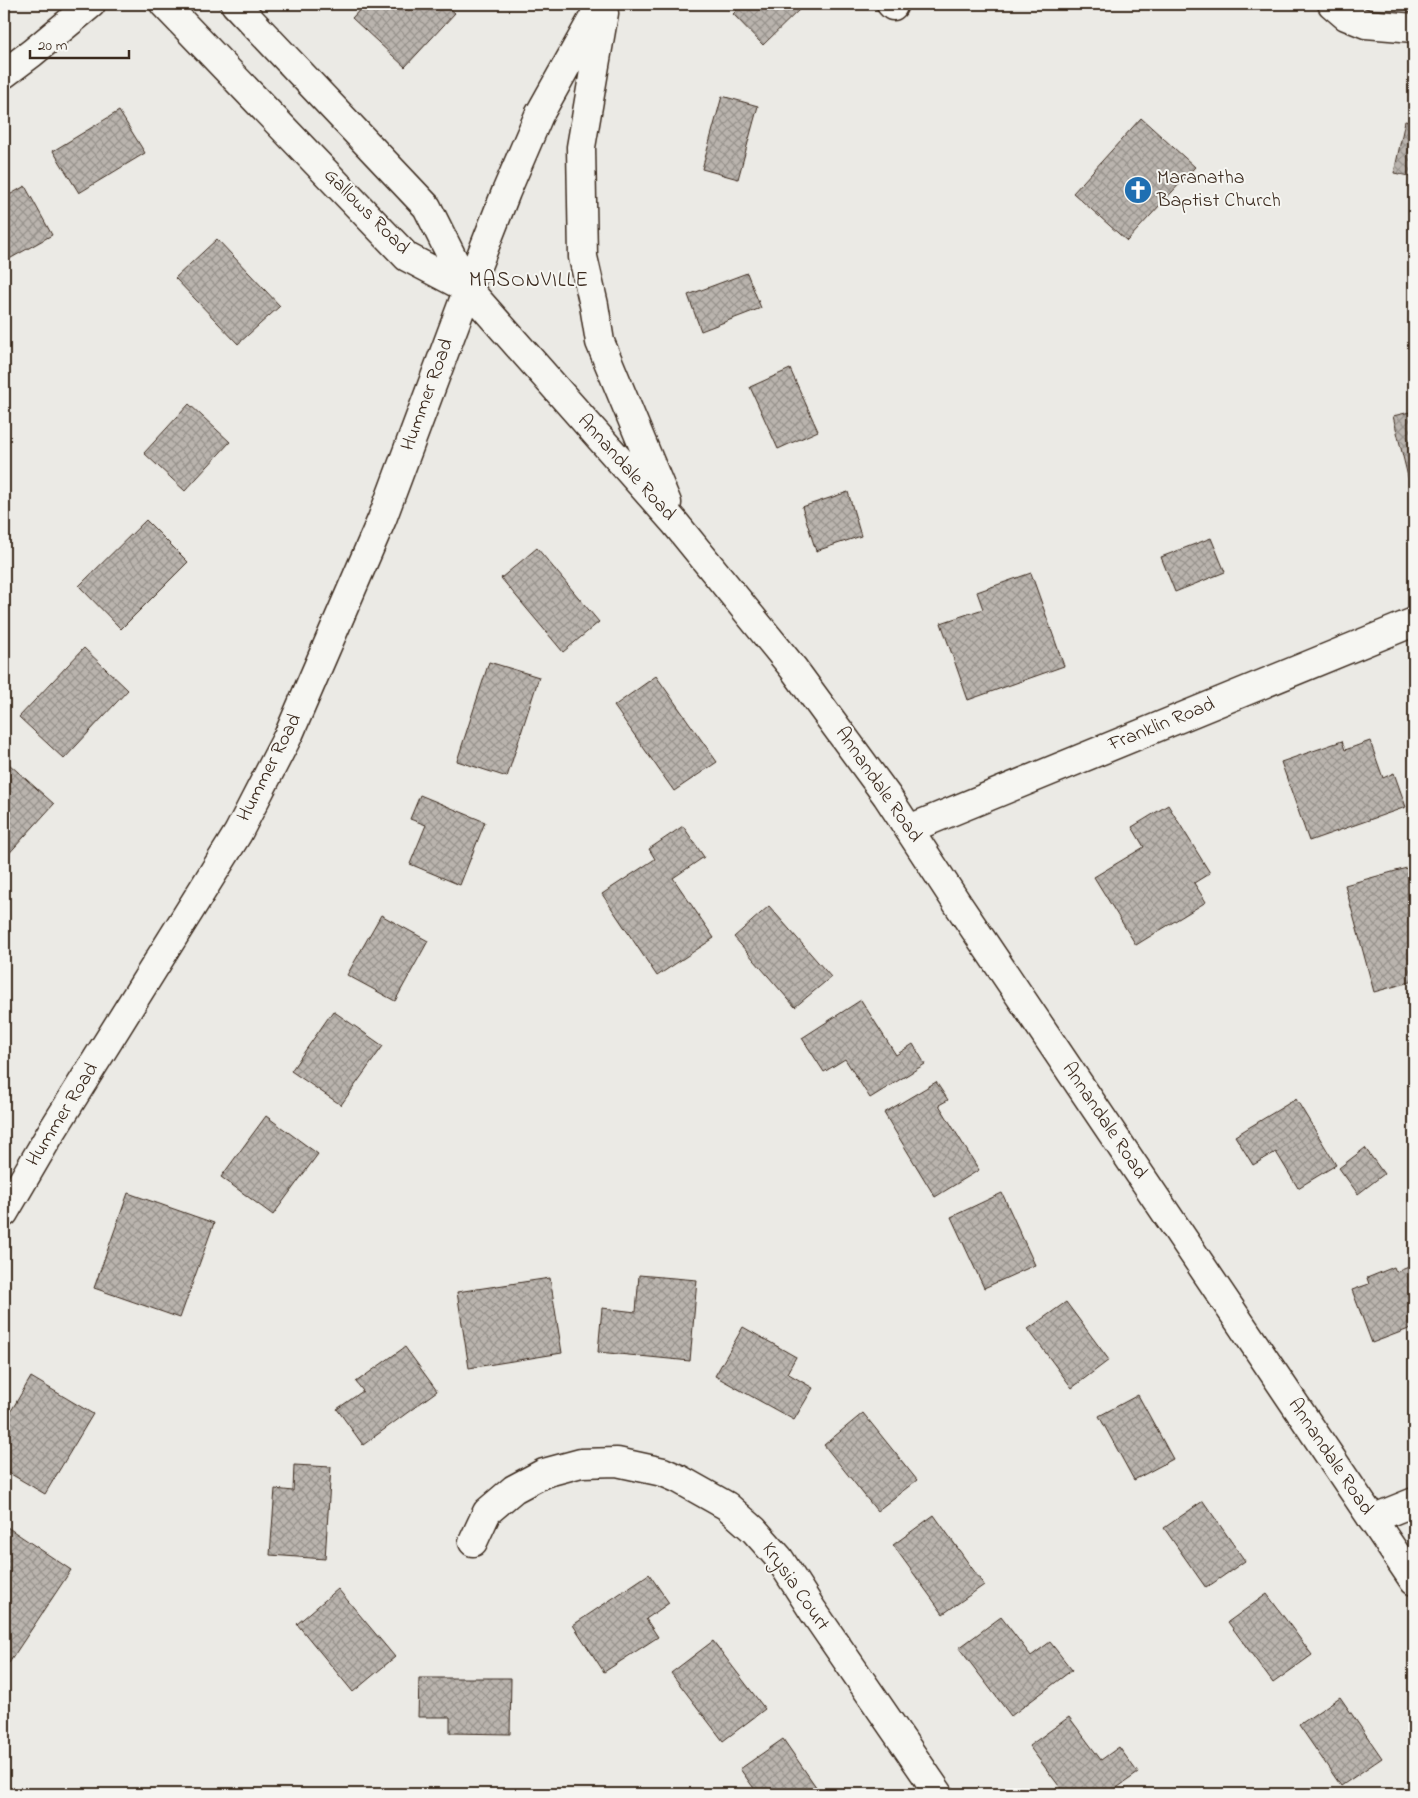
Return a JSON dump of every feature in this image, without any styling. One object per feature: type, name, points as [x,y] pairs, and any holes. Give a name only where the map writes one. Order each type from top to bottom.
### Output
[{"type":"main road","points":[[4,74],[91,4]]},
{"type":"main road","name":"Gallows Road","points":[[164,4],[407,257],[468,288]]},
{"type":"main road","name":"Gallows Road","points":[[235,4],[427,207],[468,288]]},
{"type":"main road","points":[[468,288],[539,115],[601,4]]},
{"type":"main road","points":[[606,4],[581,147],[583,257],[600,342],[675,522]]},
{"type":"main road","points":[[1332,4],[1346,16],[1366,24],[1414,28]]},
{"type":"main road","name":"Annandale Road","points":[[468,288],[675,522],[793,668],[876,780],[1414,1581]]},
{"type":"main road","name":"Hummer Road","points":[[4,1213],[49,1136],[238,833],[289,734],[382,519],[468,288]]},
{"type":"main road","name":"Franklin Road","points":[[909,829],[1414,622]]},
{"type":"main road","name":"Krysia Court","points":[[473,1542],[487,1512],[514,1489],[544,1473],[581,1463],[617,1462],[663,1472],[679,1478],[727,1506],[754,1530],[779,1558],[813,1611],[939,1794]]},
{"type":"main road","points":[[1372,1519],[1414,1502]]},
{"type":"building","points":[[365,4],[445,4],[455,13],[405,67],[352,18]]},
{"type":"building","points":[[743,4],[805,4],[763,45],[733,14]]},
{"type":"building","points":[[722,96],[758,106],[738,179],[702,169]]},
{"type":"building","points":[[119,111],[145,153],[79,193],[53,151]]},
{"type":"building","points":[[1141,118],[1195,167],[1127,241],[1073,193]]},
{"type":"building","points":[[1405,121],[1414,123],[1414,177],[1394,173]]},
{"type":"building","points":[[25,186],[52,235],[4,262],[4,198]]},
{"type":"building","points":[[217,239],[280,306],[238,344],[175,278]]},
{"type":"building","points":[[747,273],[761,308],[701,331],[688,295]]},
{"type":"building","points":[[790,369],[818,431],[778,449],[750,387]]},
{"type":"building","points":[[189,404],[230,442],[185,491],[144,453]]},
{"type":"building","points":[[1414,411],[1414,501],[1393,416]]},
{"type":"building","points":[[848,492],[861,536],[816,551],[802,507]]},
{"type":"building","points":[[146,520],[188,562],[121,629],[79,586]]},
{"type":"building","points":[[1211,538],[1225,572],[1175,592],[1161,557]]},
{"type":"building","points":[[537,548],[599,622],[563,652],[501,578]]},
{"type":"building","points":[[1031,573],[1064,666],[968,700],[941,623],[983,609],[977,592]]},
{"type":"building","points":[[84,648],[128,690],[64,759],[19,717]]},
{"type":"building","points":[[489,662],[539,677],[507,777],[457,761]]},
{"type":"building","points":[[656,676],[717,762],[674,791],[614,706]]},
{"type":"building","points":[[1342,741],[1345,750],[1370,741],[1383,778],[1394,773],[1406,807],[1309,841],[1281,762]]},
{"type":"building","points":[[9,764],[54,804],[4,859],[4,770]]},
{"type":"building","points":[[420,795],[485,822],[460,885],[410,864],[426,825],[410,819]]},
{"type":"building","points":[[1168,805],[1210,873],[1194,883],[1206,902],[1136,945],[1094,877],[1144,847],[1132,827]]},
{"type":"building","points":[[683,826],[704,857],[673,878],[714,938],[657,976],[602,894],[655,859],[649,849]]},
{"type":"building","points":[[1414,866],[1414,981],[1374,992],[1345,885]]},
{"type":"building","points":[[769,906],[831,977],[795,1007],[734,937]]},
{"type":"building","points":[[381,915],[428,941],[395,1001],[347,975]]},
{"type":"building","points":[[861,1000],[896,1055],[913,1044],[925,1064],[870,1098],[845,1059],[824,1072],[802,1038]]},
{"type":"building","points":[[333,1011],[383,1046],[341,1105],[291,1071]]},
{"type":"building","points":[[936,1082],[948,1100],[939,1105],[979,1170],[935,1197],[884,1113]]},
{"type":"building","points":[[1296,1099],[1336,1165],[1298,1188],[1276,1152],[1253,1165],[1235,1136]]},
{"type":"building","points":[[266,1116],[318,1154],[273,1215],[221,1177]]},
{"type":"building","points":[[1365,1148],[1384,1174],[1358,1194],[1339,1168]]},
{"type":"building","points":[[128,1193],[214,1223],[180,1318],[94,1288]]},
{"type":"building","points":[[1002,1193],[1035,1265],[984,1288],[951,1217]]},
{"type":"building","points":[[1414,1265],[1414,1327],[1372,1343],[1352,1290],[1369,1284],[1367,1278],[1394,1267],[1396,1272]]},
{"type":"building","points":[[639,1275],[697,1280],[690,1361],[598,1352],[602,1308],[636,1312]]},
{"type":"building","points":[[550,1278],[562,1353],[469,1368],[457,1292]]},
{"type":"building","points":[[1066,1302],[1109,1360],[1072,1388],[1028,1329]]},
{"type":"building","points":[[743,1327],[796,1357],[787,1373],[813,1388],[794,1420],[715,1376]]},
{"type":"building","points":[[405,1347],[437,1391],[363,1445],[337,1409],[363,1391],[356,1382]]},
{"type":"building","points":[[31,1377],[93,1414],[45,1494],[4,1470],[4,1423]]},
{"type":"building","points":[[1138,1395],[1173,1459],[1134,1480],[1099,1416]]},
{"type":"building","points":[[863,1413],[917,1480],[877,1511],[824,1445]]},
{"type":"building","points":[[294,1465],[331,1467],[325,1559],[270,1555],[275,1489],[293,1491]]},
{"type":"building","points":[[1203,1501],[1245,1561],[1206,1588],[1164,1528]]},
{"type":"building","points":[[934,1515],[984,1585],[943,1614],[893,1545]]},
{"type":"building","points":[[4,1525],[71,1570],[9,1663],[4,1660]]},
{"type":"building","points":[[649,1574],[669,1603],[646,1619],[658,1637],[604,1672],[573,1625]]},
{"type":"building","points":[[338,1589],[395,1657],[353,1692],[297,1624]]},
{"type":"building","points":[[1267,1594],[1312,1655],[1273,1683],[1228,1622]]},
{"type":"building","points":[[1001,1617],[1031,1656],[1050,1642],[1072,1670],[1011,1716],[959,1648]]},
{"type":"building","points":[[713,1641],[765,1709],[723,1741],[671,1673]]},
{"type":"building","points":[[419,1678],[511,1678],[510,1734],[450,1733],[450,1717],[418,1717]]},
{"type":"building","points":[[1340,1697],[1382,1758],[1341,1786],[1299,1725]]},
{"type":"building","points":[[1069,1717],[1101,1760],[1119,1747],[1138,1773],[1108,1794],[1065,1794],[1029,1746]]},
{"type":"building","points":[[783,1739],[821,1794],[758,1794],[740,1769]]},
{"type":"place","name":"Maranatha Baptist Church","points":[[1138,190]]},
{"type":"district","name":"MASONVILLE","points":[[529,281]]}]
